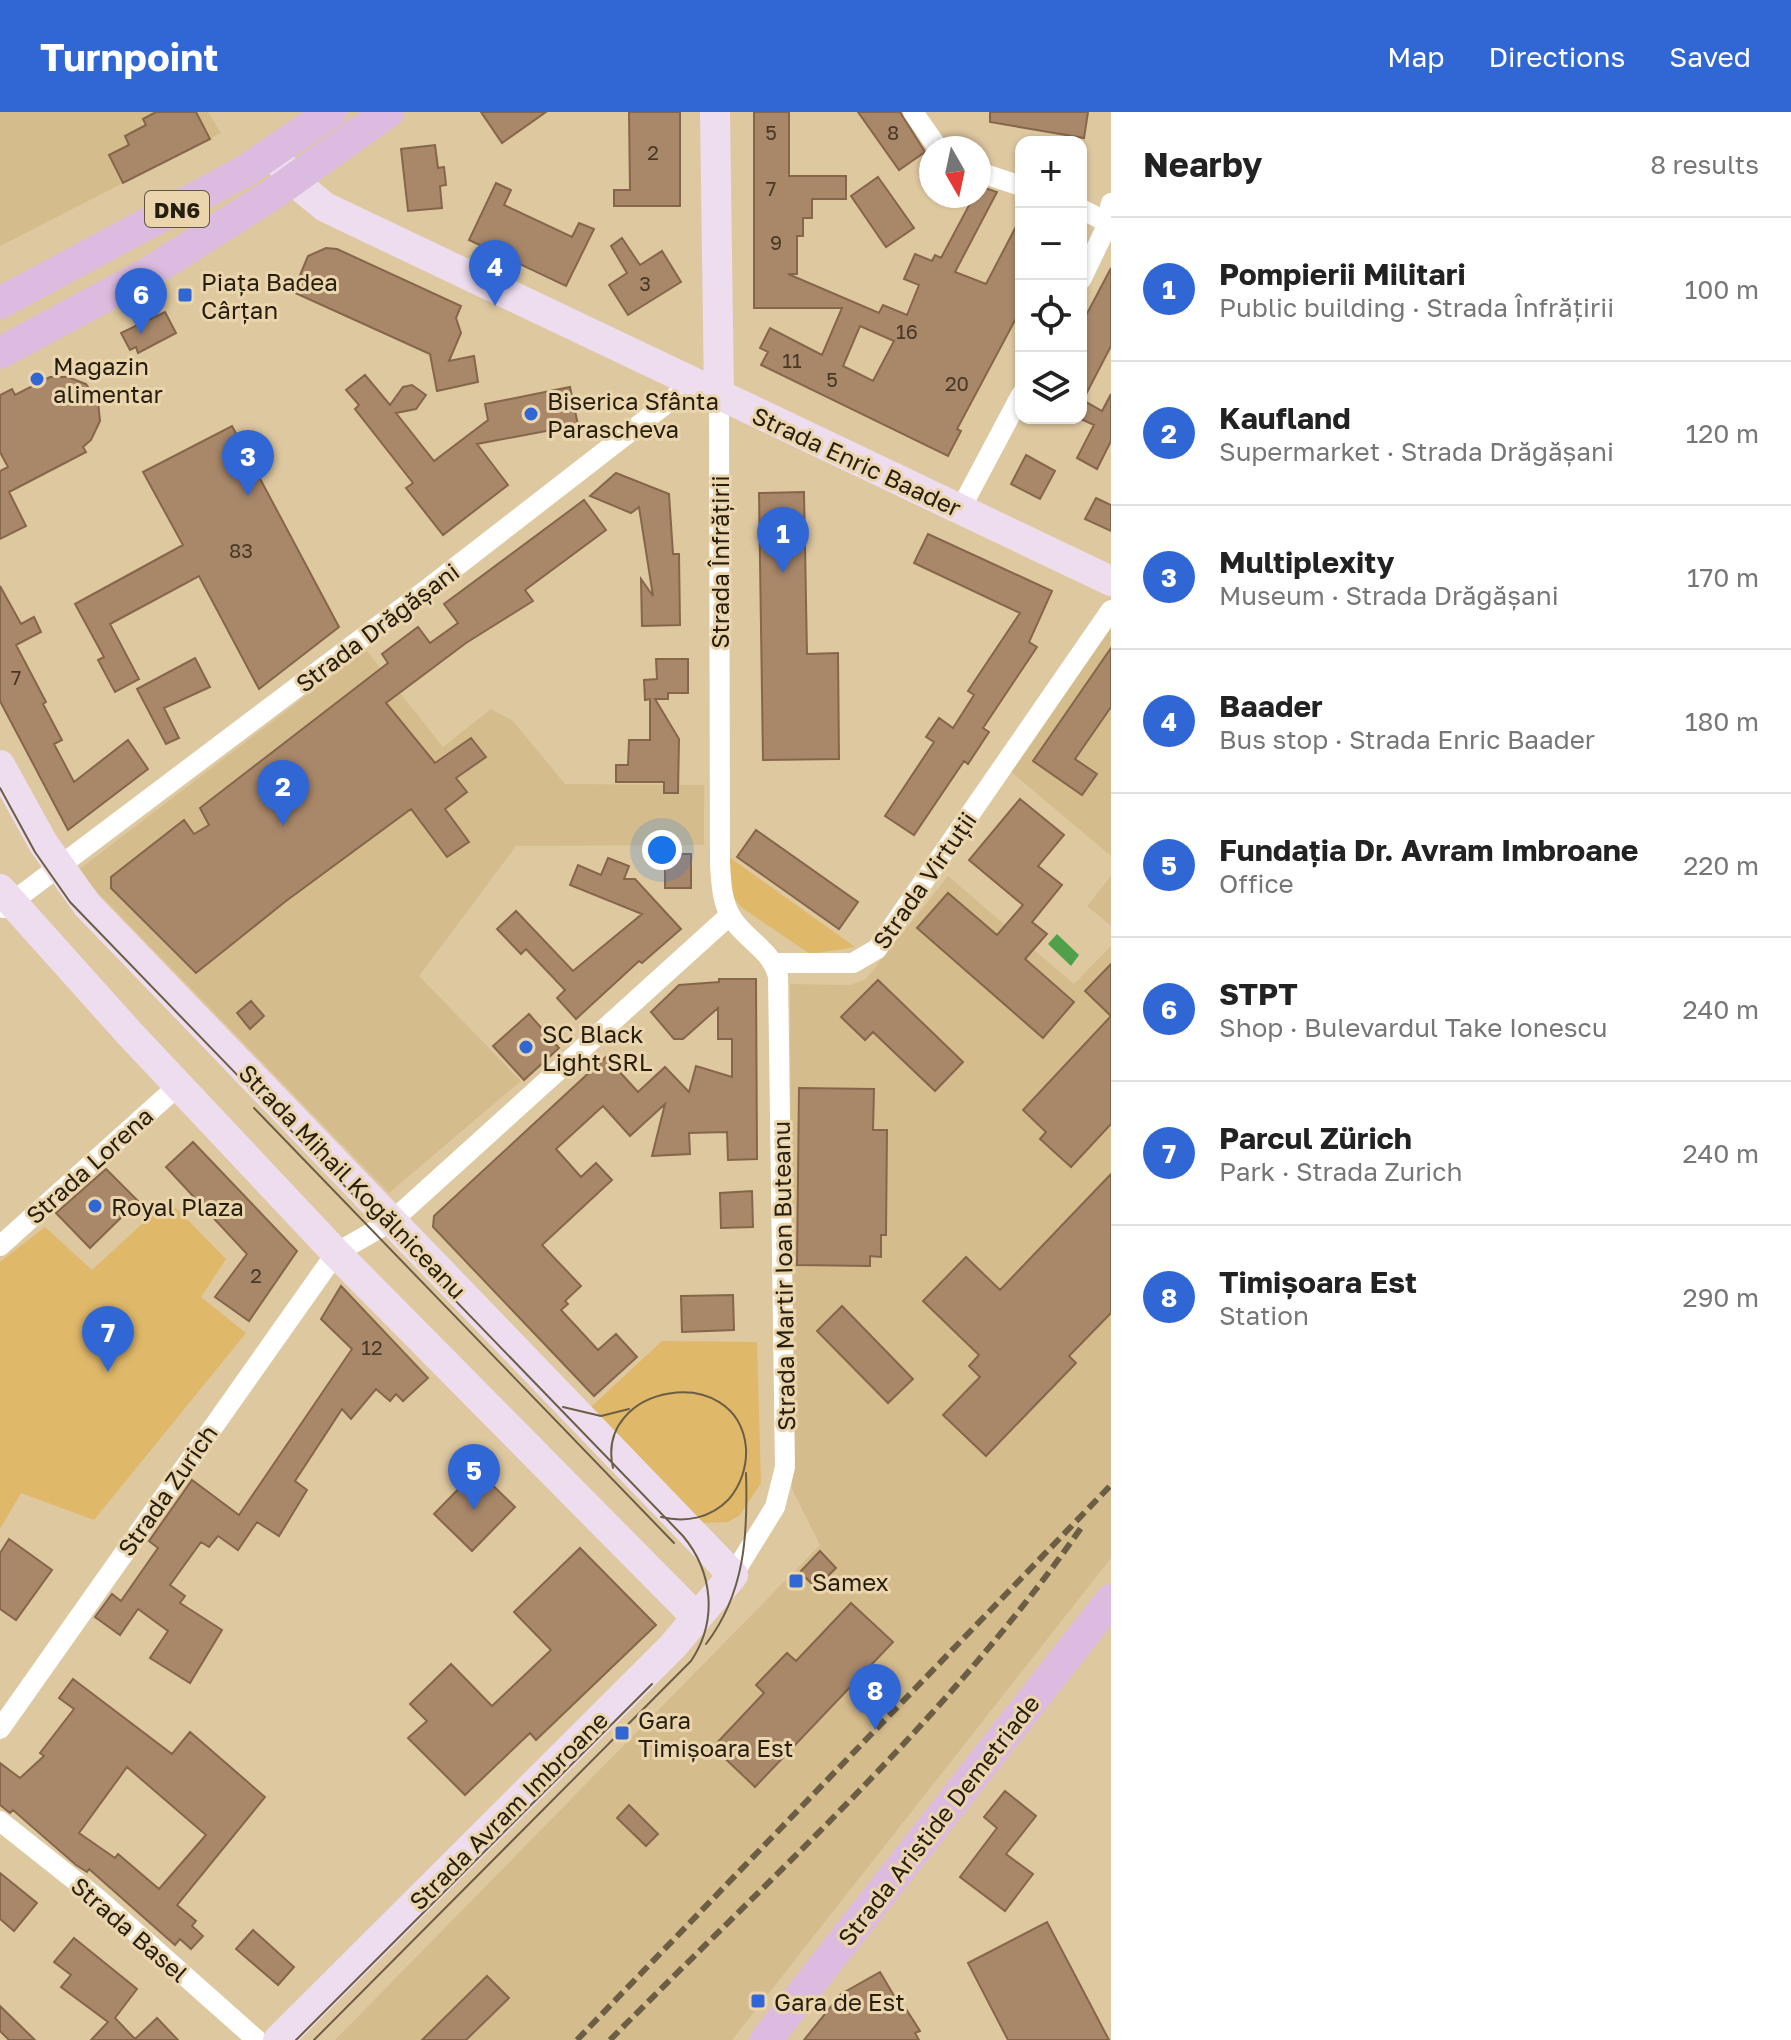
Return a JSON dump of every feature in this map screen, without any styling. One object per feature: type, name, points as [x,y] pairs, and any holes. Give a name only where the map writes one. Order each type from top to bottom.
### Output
[{"type":"main road","name":"DN6","points":[[0,303],[193,201],[274,153],[331,112]]},
{"type":"main road","name":"DN6","points":[[0,353],[150,272],[292,180],[388,112]]},
{"type":"main road","name":"Strada Aristide Demetriade","points":[[766,2040],[1111,1600]]},
{"type":"street","name":"Strada Înfrățirii","points":[[715,112],[706,389],[718,815],[722,891],[730,915]]},
{"type":"street","points":[[913,112],[930,136]]},
{"type":"street","name":"Strada Enric Baader","points":[[274,153],[292,180],[325,207],[1111,581]]},
{"type":"street","points":[[991,176],[1015,184]]},
{"type":"street","points":[[1087,211],[1110,217],[1087,267]]},
{"type":"street","name":"Strada Drăgășani","points":[[4,901],[60,869],[706,389]]},
{"type":"street","points":[[960,510],[1015,406]]},
{"type":"street","name":"Strada Virtuții","points":[[774,963],[853,963],[877,949],[1111,610]]},
{"type":"street","name":"Strada Mihail Kogălniceanu","points":[[0,765],[60,869],[87,905],[733,1575]]},
{"type":"street","points":[[4,901],[336,1253],[697,1618]]},
{"type":"street","points":[[336,1253],[392,1221],[730,915],[774,963]]},
{"type":"street","name":"Strada Martir Ioan Buteanu","points":[[733,1575],[775,1507],[785,1478],[779,987],[774,963]]},
{"type":"street","name":"Strada Lorena","points":[[0,1246],[179,1085]]},
{"type":"street","name":"Strada Zurich","points":[[0,1729],[336,1253]]},
{"type":"street","name":"Strada Avram Imbroane","points":[[278,2040],[697,1618],[733,1575]]},
{"type":"street","name":"Strada Basel","points":[[0,1821],[97,1898],[257,2040]]},
{"type":"shaded area","points":[[0,112],[208,112],[221,133],[0,246]]},
{"type":"shaded area","points":[[1111,625],[1111,856],[1010,771]]},
{"type":"shaded area","points":[[366,650],[443,747],[491,709],[513,721],[565,784],[704,785],[704,845],[516,846],[419,976],[521,1081],[389,1193],[77,871]]},
{"type":"shaded area","points":[[729,857],[855,947],[810,954],[741,907],[732,895]]},
{"type":"shaded area","points":[[948,876],[1074,984],[1111,946],[1111,1558],[732,2040],[335,2040],[820,1545],[792,1489],[790,984],[850,985],[866,979]]},
{"type":"shaded area","points":[[1111,876],[1111,926],[1087,906]]},
{"type":"shaded area","points":[[1057,934],[1079,955],[1071,966],[1048,944]]},
{"type":"shaded area","points":[[168,1200],[226,1259],[201,1297],[246,1333],[94,1520],[21,1493],[0,1529],[0,1262],[45,1227],[92,1270]]},
{"type":"shaded area","points":[[662,1341],[757,1342],[761,1483],[740,1515],[728,1522],[700,1523],[591,1407]]},
{"type":"building","points":[[156,112],[196,112],[210,139],[123,183],[109,155],[129,145],[125,136],[146,125],[143,119]]},
{"type":"building","points":[[481,112],[546,112],[502,143]]},
{"type":"building","points":[[629,112],[680,112],[680,206],[614,206],[614,190],[630,190]]},
{"type":"building","points":[[754,112],[789,112],[789,176],[846,176],[846,199],[812,199],[812,218],[803,218],[803,236],[797,236],[797,274],[788,274],[879,313],[883,305],[907,315],[919,285],[904,279],[915,254],[932,261],[935,255],[941,258],[968,208],[989,208],[955,272],[986,284],[1015,228],[1015,320],[957,429],[961,431],[948,456],[761,365],[768,352],[760,348],[770,328],[822,355],[842,308],[754,308]],"holes":[[[860,326],[894,341],[873,381],[843,366]]]},
{"type":"building","points":[[858,112],[900,112],[919,142],[919,156],[899,170]]},
{"type":"building","points":[[990,112],[1088,112],[1084,136],[990,122]]},
{"type":"building","points":[[435,145],[438,168],[444,167],[446,185],[440,186],[442,208],[408,211],[401,149]]},
{"type":"building","points":[[878,177],[914,228],[886,247],[851,196]]},
{"type":"building","points":[[496,183],[511,190],[504,205],[572,237],[579,223],[594,229],[566,286],[469,240]]},
{"type":"building","points":[[991,190],[997,192],[991,203]]},
{"type":"building","points":[[622,238],[640,265],[662,251],[681,282],[628,315],[609,285],[627,273],[611,246]]},
{"type":"building","points":[[326,248],[337,249],[461,306],[456,318],[461,333],[449,361],[474,356],[478,382],[437,391],[430,354],[293,292],[308,256]]},
{"type":"building","points":[[1111,268],[1111,346],[1087,392],[1087,352],[1087,314]]},
{"type":"building","points":[[165,312],[176,333],[138,353],[136,347],[130,350],[121,333]]},
{"type":"building","points":[[365,375],[390,405],[403,387],[412,385],[426,395],[416,409],[396,413],[434,461],[488,420],[485,404],[570,387],[578,425],[477,444],[508,485],[443,535],[406,488],[413,483],[355,409],[359,405],[346,390]]},
{"type":"building","points":[[50,377],[68,377],[86,384],[98,401],[100,421],[91,440],[83,447],[86,452],[9,492],[26,526],[0,539],[0,471],[8,467],[0,452],[0,395],[12,389],[15,395]]},
{"type":"building","points":[[1111,394],[1111,441],[1097,469],[1077,458],[1094,425],[1087,422],[1087,402],[1102,411]]},
{"type":"building","points":[[232,426],[339,627],[259,689],[199,576],[110,624],[139,679],[115,692],[98,660],[104,657],[75,604],[183,545],[143,472]]},
{"type":"building","points":[[1026,455],[1055,471],[1040,499],[1011,484]]},
{"type":"building","points":[[616,473],[669,494],[673,554],[679,554],[680,625],[642,626],[641,579],[653,596],[639,507],[631,513],[590,496]]},
{"type":"building","points":[[804,492],[807,654],[838,653],[839,759],[763,760],[759,493]]},
{"type":"building","points":[[1096,498],[1111,505],[1111,531],[1085,519]]},
{"type":"building","points":[[584,500],[606,530],[525,590],[533,601],[466,643],[386,703],[435,763],[471,738],[486,757],[456,778],[467,792],[445,809],[469,842],[447,857],[411,809],[286,901],[196,973],[111,888],[111,877],[184,820],[194,834],[209,825],[200,808],[388,663],[382,654],[418,627],[430,643],[458,623],[444,604]]},
{"type":"building","points":[[928,534],[1052,591],[1029,642],[1037,647],[983,728],[989,732],[968,764],[964,761],[914,835],[885,816],[934,742],[926,737],[939,718],[953,728],[974,695],[968,691],[1020,613],[914,563]]},
{"type":"building","points":[[0,586],[21,624],[34,617],[41,632],[16,645],[46,702],[43,704],[62,740],[54,744],[74,782],[128,740],[148,769],[68,830],[0,701]]},
{"type":"building","points":[[1111,648],[1111,707],[1075,759],[1097,774],[1082,795],[1033,761]]},
{"type":"building","points":[[195,658],[210,687],[164,708],[179,738],[166,744],[137,689]]},
{"type":"building","points":[[656,659],[688,659],[688,693],[668,693],[668,699],[655,699],[679,739],[678,793],[664,793],[664,782],[616,782],[616,765],[628,765],[629,740],[650,740],[650,699],[645,700],[644,680],[657,679]]},
{"type":"building","points":[[1020,799],[1064,835],[1038,866],[1062,885],[1032,922],[1047,934],[1025,959],[1074,1002],[1043,1038],[917,928],[948,893],[997,935],[1023,905],[969,860]]},
{"type":"building","points":[[756,830],[858,902],[839,929],[737,857]]},
{"type":"building","points":[[665,854],[691,854],[691,888],[665,888]]},
{"type":"building","points":[[608,858],[629,866],[624,879],[635,879],[681,929],[642,963],[639,961],[576,1019],[557,998],[565,990],[526,949],[521,954],[497,929],[516,911],[573,971],[642,914],[570,885],[578,865],[601,875]]},
{"type":"building","points":[[1111,964],[1111,1016],[1085,991]]},
{"type":"building","points":[[719,979],[756,979],[757,1159],[728,1160],[727,1132],[689,1133],[690,1154],[652,1156],[665,1104],[630,1136],[603,1106],[556,1149],[581,1177],[596,1163],[612,1180],[542,1245],[581,1286],[565,1301],[568,1304],[561,1310],[598,1350],[616,1334],[637,1357],[594,1396],[433,1227],[434,1216],[606,1057],[638,1092],[665,1067],[689,1092],[696,1066],[732,1077],[732,1039],[718,1039],[718,1008],[683,1039],[674,1039],[651,1012],[679,985],[719,982]]},
{"type":"building","points":[[878,980],[963,1062],[935,1091],[873,1032],[865,1040],[841,1017]]},
{"type":"building","points":[[251,1001],[264,1016],[250,1029],[237,1013]]},
{"type":"building","name":"SC Black Light SRL","points":[[529,1014],[559,1048],[524,1080],[493,1046]]},
{"type":"building","points":[[1111,1016],[1111,1124],[1071,1167],[1040,1139],[1046,1132],[1023,1110]]},
{"type":"building","points":[[799,1088],[874,1089],[873,1130],[887,1130],[886,1235],[881,1235],[881,1257],[870,1256],[870,1266],[797,1265]]},
{"type":"building","points":[[193,1142],[297,1251],[249,1321],[215,1297],[247,1254],[166,1167]]},
{"type":"building","name":"Royal Plaza","points":[[106,1169],[138,1201],[90,1248],[56,1213]]},
{"type":"building","points":[[1111,1174],[1111,1313],[1069,1356],[1076,1363],[986,1456],[943,1415],[980,1377],[969,1366],[979,1355],[923,1301],[966,1257],[1000,1290]]},
{"type":"building","points":[[752,1191],[753,1227],[721,1228],[720,1193]]},
{"type":"building","points":[[341,1286],[428,1378],[403,1401],[396,1394],[390,1401],[376,1389],[351,1419],[342,1409],[295,1481],[307,1490],[279,1536],[257,1522],[238,1550],[218,1536],[209,1547],[201,1542],[170,1585],[185,1596],[180,1603],[222,1630],[190,1683],[150,1658],[168,1631],[138,1609],[120,1635],[95,1617],[112,1594],[121,1601],[158,1548],[149,1541],[192,1480],[239,1515],[352,1349],[321,1319]]},
{"type":"building","points":[[733,1295],[734,1330],[682,1332],[681,1296]]},
{"type":"building","points":[[842,1306],[913,1379],[888,1403],[817,1331]]},
{"type":"building","points":[[477,1470],[515,1507],[472,1551],[434,1514]]},
{"type":"building","points":[[9,1539],[52,1570],[16,1620],[0,1609],[0,1553]]},
{"type":"building","points":[[580,1548],[656,1625],[536,1740],[530,1733],[465,1795],[408,1738],[427,1721],[410,1704],[451,1664],[492,1706],[551,1650],[514,1612]]},
{"type":"building","points":[[820,1551],[836,1568],[816,1588],[800,1572]]},
{"type":"building","points":[[851,1603],[893,1642],[755,1787],[713,1747],[764,1693],[756,1685],[787,1653],[796,1661]]},
{"type":"building","points":[[73,1679],[172,1754],[190,1732],[265,1797],[177,1905],[196,1921],[192,1926],[203,1936],[191,1949],[180,1939],[175,1945],[89,1869],[87,1872],[76,1865],[13,1810],[10,1813],[0,1805],[0,1763],[20,1778],[44,1756],[40,1753],[74,1709],[59,1698]],"holes":[[[127,1767],[206,1835],[159,1889],[118,1854],[115,1858],[79,1833]]]},
{"type":"building","points":[[1005,1791],[1036,1816],[1006,1854],[1033,1874],[1005,1911],[960,1877],[997,1828],[984,1817]]},
{"type":"building","points":[[629,1805],[658,1834],[646,1846],[617,1818]]},
{"type":"building","points":[[0,1873],[37,1903],[14,1931],[0,1919]]},
{"type":"building","points":[[1047,1922],[1109,2040],[1008,2040],[968,1963]]},
{"type":"building","points":[[253,1930],[294,1967],[278,1985],[236,1949]]},
{"type":"building","points":[[74,1938],[137,1989],[115,2018],[135,2039],[157,2018],[178,2040],[91,2040],[108,2022],[61,1987],[71,1975],[54,1962]]},
{"type":"building","points":[[880,1972],[903,2011],[906,2009],[920,2031],[915,2033],[919,2040],[804,2040],[841,1994]]},
{"type":"building","points":[[487,1976],[509,1998],[466,2040],[422,2040]]},
{"type":"building","points":[[0,2006],[35,2040],[9,2040],[0,2031]]},
{"type":"tram line","points":[[0,788],[35,852],[70,902],[683,1536],[701,1565],[706,1581],[708,1613],[705,1630],[691,1661],[314,2040]]},
{"type":"tram line","points":[[254,1108],[674,1543]]},
{"type":"tram line","points":[[613,1468],[613,1439],[625,1417],[645,1402],[669,1394],[695,1394],[719,1402],[737,1420],[746,1448],[742,1475],[733,1494],[706,1515],[680,1519],[661,1517]]},
{"type":"tram line","points":[[563,1407],[601,1416],[629,1409]]},
{"type":"tram line","points":[[706,1644],[729,1604],[741,1563],[745,1541],[746,1473]]},
{"type":"tram line","points":[[296,2040],[652,1684]]},
{"type":"railway","points":[[577,2040],[1111,1485]]},
{"type":"railway","points":[[610,2040],[796,1856],[917,1730],[1029,1598],[1081,1528]]},
{"type":"place","name":"Piața Badea Cârțan","points":[[185,295]]},
{"type":"place","name":"Baader","points":[[495,306]]},
{"type":"place","name":"STPT","points":[[141,334]]},
{"type":"place","name":"Magazin alimentar","points":[[37,379]]},
{"type":"place","name":"Biserica Sfânta Parascheva","points":[[531,414]]},
{"type":"place","name":"Multiplexity","points":[[248,496]]},
{"type":"place","name":"Pompierii Militari","points":[[783,573]]},
{"type":"place","name":"Kaufland","points":[[283,826]]},
{"type":"place","name":"SC Black Light SRL","points":[[526,1047]]},
{"type":"place","name":"Royal Plaza","points":[[95,1206]]},
{"type":"place","name":"Parcul Zürich","points":[[108,1372]]},
{"type":"place","name":"Fundația Dr. Avram Imbroane","points":[[474,1510]]},
{"type":"place","name":"Samex","points":[[796,1581]]},
{"type":"place","name":"Timișoara Est","points":[[875,1730]]},
{"type":"place","name":"Gara Timișoara Est","points":[[622,1733]]},
{"type":"place","name":"Gara de Est","points":[[758,2001]]}]
